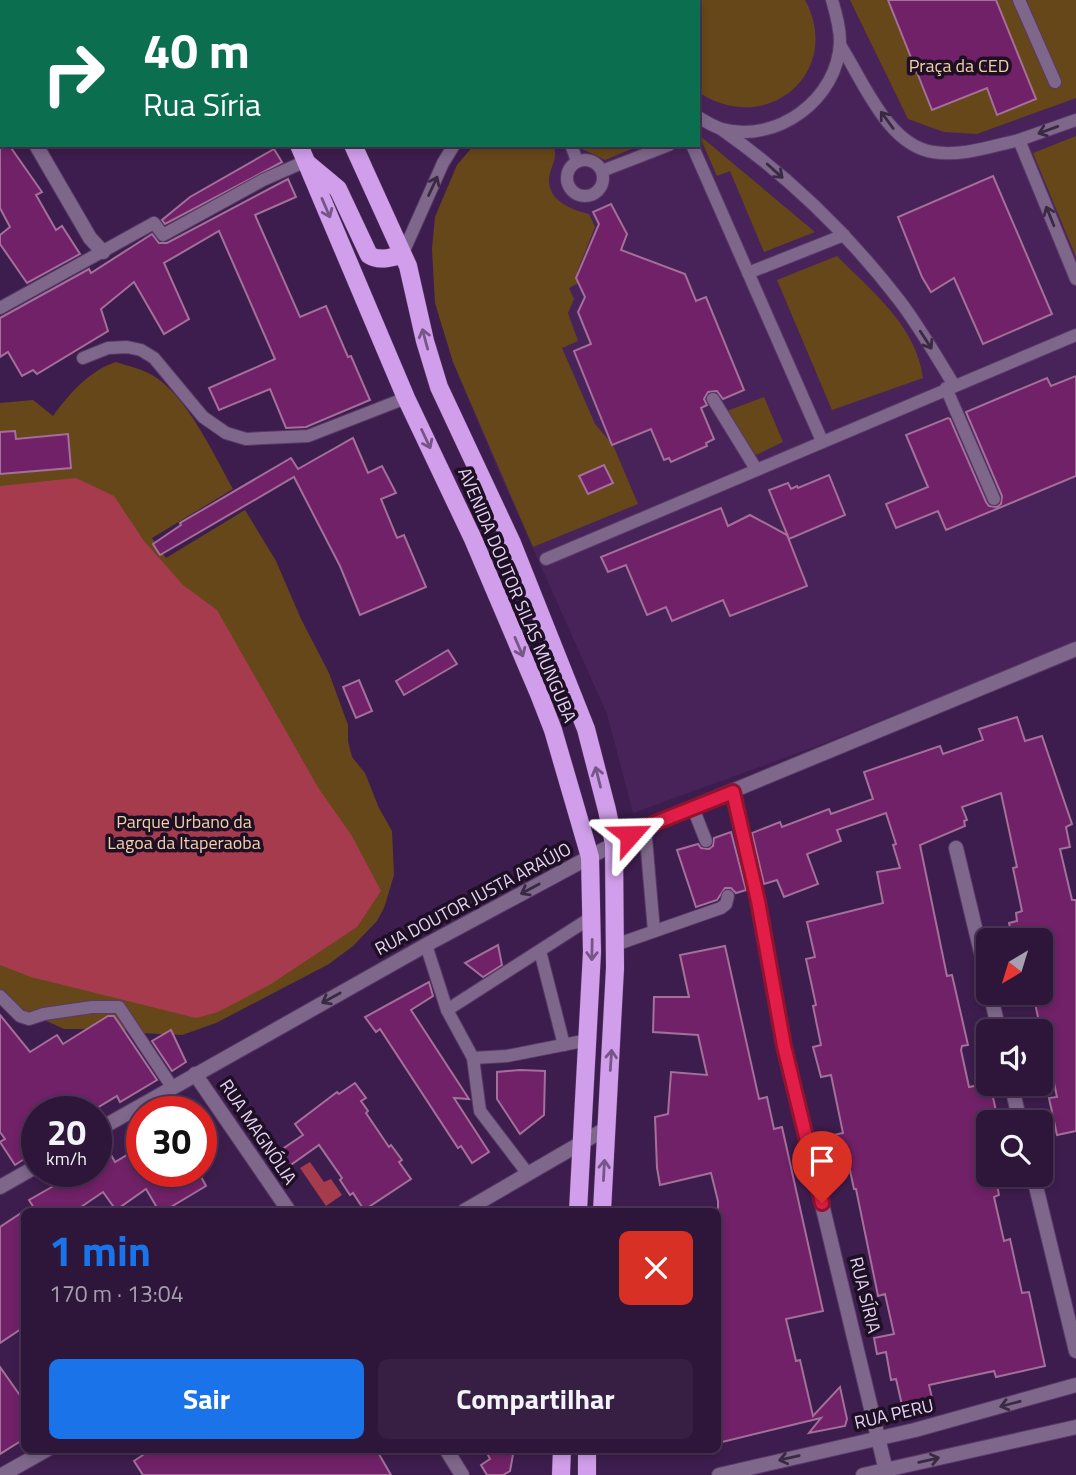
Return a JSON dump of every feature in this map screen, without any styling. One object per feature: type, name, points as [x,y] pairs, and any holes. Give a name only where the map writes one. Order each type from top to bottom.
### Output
[{"type":"main road","name":"AVENIDA DOUTOR SILAS MUNGUBA","points":[[354,147],[408,266],[425,341],[439,387],[512,543],[586,729],[614,844],[614,1013],[602,1208]]},
{"type":"main road","name":"AVENIDA DOUTOR SILAS MUNGUBA","points":[[302,153],[406,398],[474,540],[539,694],[553,730],[590,857],[592,918],[588,1040],[578,1208]]},
{"type":"main road","points":[[302,153],[338,189],[369,255],[375,259],[402,255]]},
{"type":"main road","points":[[561,1475],[562,1453]]},
{"type":"main road","points":[[587,1453],[587,1475]]},
{"type":"street","points":[[37,147],[90,238],[103,251]]},
{"type":"street","name":"RUA DOUTOR JUSTA ARAÚJO","points":[[112,1122],[426,945],[645,827],[1076,649]]},
{"type":"street","name":"RUA SÍRIA","points":[[733,792],[758,901],[784,1046],[887,1472]]},
{"type":"street","points":[[956,848],[976,932]]},
{"type":"street","name":"RUA MAGNÓLIA","points":[[195,1074],[287,1208]]},
{"type":"street","points":[[469,1208],[607,1128]]},
{"type":"street","points":[[0,1187],[21,1175]]},
{"type":"street","points":[[1036,1187],[1076,1352]]},
{"type":"street","name":"RUA PERU","points":[[719,1475],[880,1437],[1076,1385]]},
{"type":"street","points":[[863,1475],[887,1472],[1076,1427]]},
{"type":"street","points":[[2,1475],[41,1453]]},
{"type":"street","points":[[449,1453],[463,1475]]},
{"type":"lane","points":[[721,129],[747,132],[774,128],[798,116],[818,98],[832,75],[840,45],[839,23],[832,0]]},
{"type":"lane","points":[[1019,0],[1055,82]]},
{"type":"lane","points":[[840,45],[891,126],[906,141],[934,153],[966,151],[1019,140],[1076,120]]},
{"type":"lane","points":[[700,119],[721,129],[756,154],[844,235],[901,302],[950,387],[994,499]]},
{"type":"lane","points":[[1019,140],[1076,279]]},
{"type":"lane","points":[[402,255],[453,147]]},
{"type":"lane","points":[[572,147],[577,161]]},
{"type":"lane","points":[[602,171],[664,147]]},
{"type":"lane","points":[[693,147],[822,441]]},
{"type":"lane","points":[[0,308],[154,223],[163,235],[263,180],[302,153]]},
{"type":"lane","points":[[587,159],[596,163],[602,171],[603,182],[598,192],[588,197],[577,196],[569,189],[566,178],[569,168],[577,161],[587,159]]},
{"type":"lane","points":[[748,273],[844,235]]},
{"type":"lane","points":[[546,559],[1076,335]]},
{"type":"lane","points":[[83,358],[108,348],[127,347],[141,350],[154,358],[203,417],[226,433],[246,439],[294,439],[308,436],[406,398]]},
{"type":"lane","points":[[713,398],[756,469]]},
{"type":"lane","points":[[693,808],[706,841]]},
{"type":"lane","points":[[645,827],[654,931]]},
{"type":"lane","points":[[615,945],[721,908],[726,904],[728,896]]},
{"type":"lane","points":[[447,1010],[592,918]]},
{"type":"lane","points":[[426,945],[447,1010],[474,1058],[480,1111],[528,1174]]},
{"type":"lane","points":[[540,951],[564,1045]]},
{"type":"lane","points":[[0,996],[20,1016],[29,1019],[80,1009],[119,1007],[172,1087]]},
{"type":"lane","points":[[474,1058],[507,1056],[588,1040]]},
{"type":"shaded area","points":[[700,0],[1076,0],[1076,642],[812,748],[633,813],[607,714],[494,461],[453,362],[435,303],[432,249],[435,217],[457,165],[472,147],[700,147]]},
{"type":"shaded area","name":"Parque Urbano da Lagoa da Itaperaoba","points":[[76,478],[114,496],[144,541],[183,585],[217,610],[319,789],[352,836],[381,891],[357,927],[271,984],[218,1012],[196,1018],[31,977],[0,965],[0,486]]},
{"type":"shaded area","points":[[310,1162],[324,1182],[331,1179],[342,1195],[326,1206],[300,1168]]},
{"type":"green space","points":[[700,0],[805,0],[814,27],[814,51],[806,73],[792,90],[772,102],[749,107],[724,104],[700,93]]},
{"type":"green space","name":"Praça da CED","points":[[850,0],[1076,0],[1076,98],[977,134],[944,132],[908,119]]},
{"type":"green space","points":[[700,136],[815,232],[764,252],[730,171],[717,176]]},
{"type":"green space","points":[[1076,136],[1076,257],[1033,153]]},
{"type":"green space","points":[[472,147],[554,147],[555,156],[550,173],[550,189],[566,206],[589,214],[595,227],[577,272],[580,282],[569,288],[574,299],[568,313],[578,341],[562,348],[595,424],[613,445],[638,504],[533,547],[453,362],[435,303],[432,249],[435,217],[457,165]]},
{"type":"green space","points":[[578,147],[636,147],[605,160]]},
{"type":"green space","points":[[837,256],[878,296],[902,326],[919,359],[923,378],[832,410],[777,280]]},
{"type":"green space","name":"Parque Urbano da Lagoa da Itaperaoba","points":[[116,362],[152,375],[176,396],[198,426],[233,489],[152,538],[166,558],[245,510],[276,561],[301,619],[329,673],[348,725],[352,757],[365,773],[392,831],[394,875],[384,908],[377,921],[353,946],[329,964],[216,1023],[182,1035],[116,1029],[64,1029],[29,1013],[0,995],[0,403],[33,400],[53,416],[81,384],[97,371]]},
{"type":"green space","points":[[764,397],[783,442],[756,455],[724,412]]},
{"type":"building","points":[[888,0],[996,0],[1036,99],[997,115],[987,88],[932,110]]},
{"type":"building","points":[[0,147],[10,147],[42,192],[36,195],[56,230],[62,226],[80,254],[27,283],[0,244],[0,235],[10,227],[0,208]]},
{"type":"building","points":[[274,149],[282,162],[165,224],[162,220],[190,197]]},
{"type":"building","points":[[993,176],[1052,314],[983,344],[954,278],[931,292],[922,277],[898,217]]},
{"type":"building","points":[[288,179],[296,197],[255,215],[300,317],[326,306],[370,400],[306,427],[286,428],[270,389],[219,410],[209,388],[275,359],[219,231],[164,263],[189,319],[164,334],[134,282],[101,309],[108,331],[37,374],[33,370],[22,376],[8,352],[0,357],[0,318],[89,269],[91,273],[152,234],[159,243],[167,243]]},
{"type":"building","points":[[611,204],[627,234],[621,250],[685,274],[696,301],[706,297],[744,390],[723,399],[717,391],[708,392],[704,399],[707,405],[701,408],[714,439],[706,443],[707,446],[671,462],[669,458],[664,460],[651,429],[612,445],[574,351],[591,344],[578,312],[585,297],[576,278],[599,224],[593,212]]},
{"type":"building","points":[[1076,376],[1076,476],[946,530],[938,511],[896,528],[886,504],[928,487],[906,435],[950,419],[986,502],[989,506],[997,507],[1001,504],[1002,496],[966,412],[1047,378],[1051,386]]},
{"type":"building","points":[[15,431],[16,439],[68,434],[71,468],[0,474],[0,432]]},
{"type":"building","points":[[353,438],[368,473],[382,466],[396,493],[381,499],[397,538],[404,535],[426,587],[360,615],[340,566],[294,477],[160,555],[153,544],[181,525],[180,523],[291,458],[298,469]]},
{"type":"building","points":[[604,465],[613,483],[588,494],[579,476]]},
{"type":"building","points":[[829,475],[845,515],[789,539],[769,490],[788,483],[791,489],[797,486],[798,488]]},
{"type":"building","points":[[721,508],[728,526],[750,515],[787,535],[807,586],[730,616],[723,600],[672,621],[666,607],[647,615],[626,565],[608,572],[601,557]]},
{"type":"building","points":[[448,650],[457,664],[404,695],[396,681]]},
{"type":"building","points":[[359,680],[372,711],[356,718],[343,687]]},
{"type":"building","points":[[1017,717],[1025,741],[1042,736],[1072,824],[1066,827],[1070,847],[1060,849],[1072,900],[1076,900],[1076,1131],[1057,1135],[1049,1098],[1057,1097],[1053,1078],[1053,1019],[1038,1019],[1035,1005],[1054,1004],[1054,928],[1010,928],[1009,923],[1017,921],[1016,913],[1022,911],[1013,868],[1017,867],[1001,793],[962,807],[967,820],[964,821],[965,826],[920,845],[947,976],[952,975],[968,1045],[962,1046],[961,1050],[969,1087],[976,1086],[976,1096],[993,1096],[996,1110],[976,1110],[976,1187],[997,1187],[999,1195],[994,1197],[1004,1241],[1010,1239],[1022,1293],[1029,1292],[1045,1366],[996,1377],[994,1371],[929,1385],[932,1398],[902,1405],[896,1379],[891,1380],[886,1352],[877,1354],[874,1338],[894,1334],[885,1294],[878,1296],[846,1152],[833,1155],[829,1136],[843,1133],[831,1075],[821,1077],[813,1047],[821,1045],[806,959],[815,957],[807,922],[883,903],[877,872],[900,868],[893,845],[896,844],[886,813],[837,830],[841,841],[807,854],[818,884],[784,897],[777,880],[764,884],[752,833],[780,822],[782,827],[829,809],[831,814],[873,799],[864,772],[940,746],[943,754],[983,740],[979,729]]},
{"type":"building","points":[[731,832],[746,890],[736,893],[731,888],[725,888],[717,900],[696,907],[677,850],[698,844],[701,848],[709,849],[713,846],[714,838]]},
{"type":"building","points":[[498,945],[502,965],[483,977],[465,963]]},
{"type":"building","points":[[725,946],[759,1099],[767,1097],[774,1129],[782,1127],[823,1311],[786,1319],[796,1361],[800,1360],[813,1416],[840,1387],[847,1419],[845,1426],[809,1433],[821,1418],[721,1442],[721,1208],[718,1208],[711,1173],[660,1185],[657,1168],[655,1117],[668,1114],[671,1072],[707,1075],[698,1035],[653,1032],[654,997],[689,997],[680,955]]},
{"type":"building","points":[[429,982],[433,996],[411,1010],[469,1099],[454,1098],[489,1152],[472,1163],[461,1146],[458,1148],[380,1029],[376,1032],[365,1017]]},
{"type":"building","points":[[0,1015],[30,1052],[57,1035],[63,1044],[108,1016],[114,1016],[157,1080],[120,1102],[117,1096],[112,1099],[112,1096],[21,1096],[21,1161],[15,1165],[0,1142],[5,1139],[0,1132]]},
{"type":"building","points":[[171,1030],[186,1062],[172,1071],[152,1041]]},
{"type":"building","points":[[545,1071],[544,1115],[520,1134],[497,1099],[497,1072]]},
{"type":"building","points":[[355,1083],[366,1098],[361,1101],[368,1111],[366,1113],[389,1147],[391,1145],[402,1160],[399,1162],[411,1179],[367,1208],[363,1208],[353,1193],[350,1195],[340,1180],[342,1178],[319,1145],[285,1169],[275,1154],[303,1135],[295,1124],[337,1092],[339,1094]]},
{"type":"building","points":[[126,1155],[126,1187],[204,1187],[169,1208],[157,1208],[146,1189],[119,1208],[115,1208],[103,1192],[79,1208],[34,1208],[29,1200],[52,1187],[112,1187],[112,1157],[115,1162]]},
{"type":"building","points":[[21,1213],[21,1329],[0,1343],[0,1227]]},
{"type":"building","points":[[0,1367],[21,1397],[21,1441],[0,1454]]},
{"type":"building","points":[[146,1453],[378,1453],[391,1475],[143,1475],[134,1461]]},
{"type":"building","points":[[487,1453],[513,1453],[510,1471],[503,1475],[487,1475],[481,1465],[490,1459]]},
{"type":"route","points":[[630,835],[733,792],[758,901],[784,1046],[822,1203]]}]
